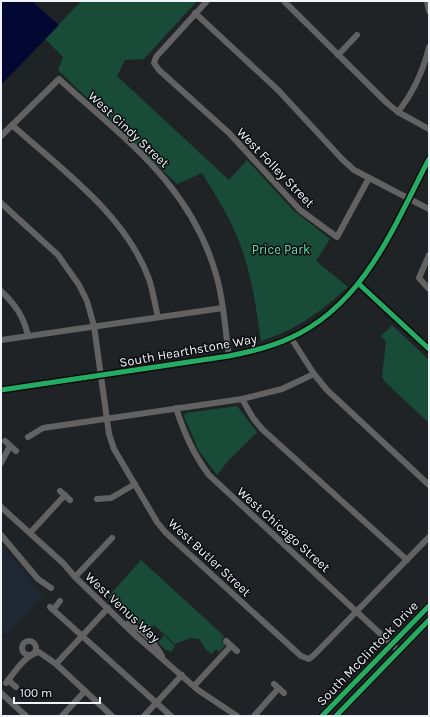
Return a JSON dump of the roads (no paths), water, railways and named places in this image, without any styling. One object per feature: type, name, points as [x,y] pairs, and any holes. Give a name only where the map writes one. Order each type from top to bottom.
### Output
[{"type":"main road","name":"South McClintock Drive","points":[[322,716],[429,606]]},
{"type":"main road","name":"South McClintock Drive","points":[[336,716],[429,620]]},
{"type":"street","points":[[207,1],[195,14],[278,90],[342,159],[354,170],[429,209]]},
{"type":"street","points":[[284,1],[398,112],[429,129]]},
{"type":"street","points":[[427,1],[429,11]]},
{"type":"street","name":"West Folley Street","points":[[195,14],[156,57],[154,63],[159,70],[229,133],[300,210],[337,237],[369,178]]},
{"type":"street","points":[[338,55],[357,35]]},
{"type":"street","points":[[398,112],[416,87],[425,64],[429,47]]},
{"type":"street","name":"West Cindy Street","points":[[12,125],[58,79],[145,156],[170,184],[198,230],[213,265],[223,308],[229,356]]},
{"type":"street","points":[[1,136],[12,125],[100,205],[125,233],[149,279],[158,317]]},
{"type":"street","name":"South Hearthstone Way","points":[[1,390],[229,356],[255,351],[291,338],[324,317],[346,298],[358,284],[382,250],[429,159]]},
{"type":"street","name":"West Butler Street","points":[[1,203],[66,264],[87,301],[94,326],[109,434],[114,449],[157,522],[165,532],[301,656],[309,659],[357,611]]},
{"type":"street","points":[[429,255],[419,278],[429,289]]},
{"type":"street","points":[[358,284],[429,349]]},
{"type":"street","points":[[1,291],[12,301],[21,313],[28,336]]},
{"type":"street","points":[[1,340],[223,308]]},
{"type":"street","points":[[291,338],[314,374],[340,405],[429,485]]},
{"type":"street","points":[[28,437],[43,428],[242,399],[282,389],[314,374]]},
{"type":"street","points":[[242,399],[253,418],[262,429],[407,560]]},
{"type":"street","name":"West Chicago Street","points":[[176,408],[186,440],[198,461],[209,475],[399,651]]},
{"type":"street","points":[[5,441],[16,451]]},
{"type":"street","points":[[1,463],[10,446]]},
{"type":"street","points":[[97,499],[112,498],[135,484]]},
{"type":"street","points":[[30,533],[63,493],[70,500]]},
{"type":"street","name":"West Venus Way","points":[[1,507],[63,563],[75,577],[125,624],[132,626],[148,638],[156,646],[165,660],[194,686],[237,716]]},
{"type":"street","points":[[1,535],[38,579],[51,588]]},
{"type":"street","points":[[357,611],[429,537]]},
{"type":"street","points":[[75,577],[113,538]]},
{"type":"street","points":[[60,602],[52,608],[171,716]]},
{"type":"street","points":[[56,664],[108,608]]},
{"type":"street","points":[[226,641],[237,651]]},
{"type":"street","points":[[194,686],[231,646]]},
{"type":"street","points":[[16,687],[7,681],[33,653],[43,654],[56,664],[112,716]]},
{"type":"street","points":[[144,716],[182,675]]},
{"type":"street","points":[[254,716],[276,686],[284,694]]},
{"type":"street","points":[[62,716],[85,691]]},
{"type":"street","points":[[1,693],[26,716]]},
{"type":"park label","name":"Price Park","points":[[281,249]]}]
